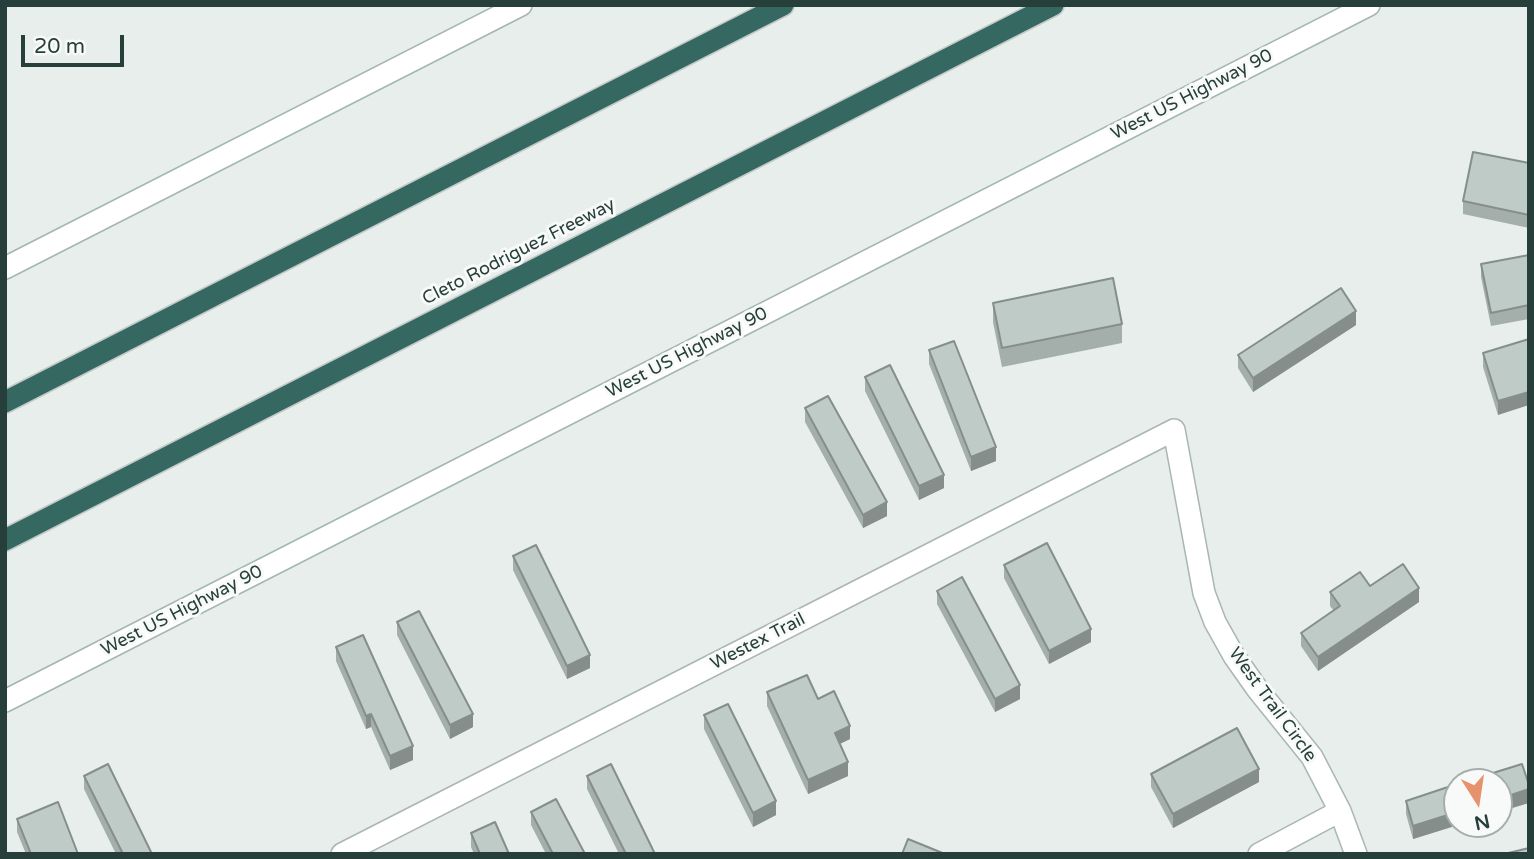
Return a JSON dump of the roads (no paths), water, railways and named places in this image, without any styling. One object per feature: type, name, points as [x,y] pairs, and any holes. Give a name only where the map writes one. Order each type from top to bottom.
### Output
[{"type":"highway","points":[[5,402],[783,5]]},
{"type":"highway","name":"Cleto Rodriguez Freeway","points":[[5,540],[1053,5]]},
{"type":"main road","points":[[5,268],[521,5]]},
{"type":"main road","name":"West US Highway 90","points":[[5,701],[1369,5]]},
{"type":"main road","name":"West Trail Circle","points":[[1174,430],[1204,593],[1215,622],[1234,656],[1258,690],[1312,757],[1340,811],[1356,854]]},
{"type":"main road","name":"Westex Trail","points":[[342,854],[1174,430]]},
{"type":"main road","points":[[1259,854],[1340,811]]}]
